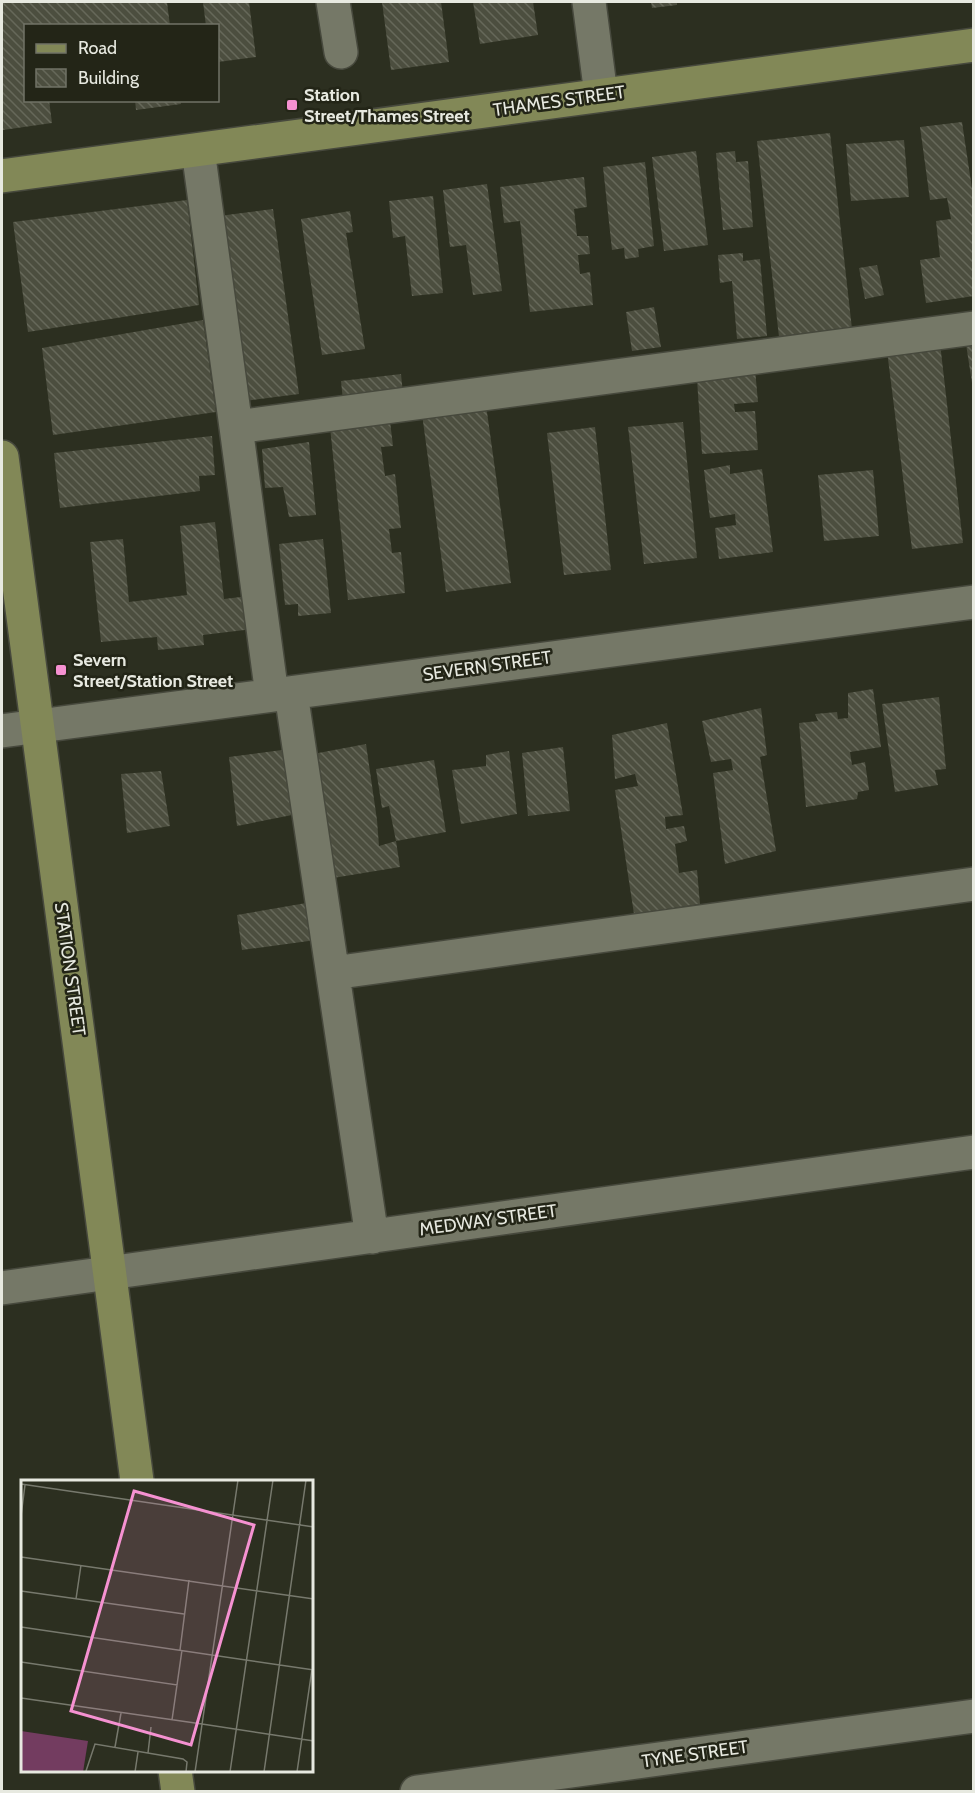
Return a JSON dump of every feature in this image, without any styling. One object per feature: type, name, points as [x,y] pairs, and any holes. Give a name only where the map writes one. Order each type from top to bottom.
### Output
[{"type":"main road","name":"THAMES STREET","points":[[2,176],[974,45]]},
{"type":"main road","name":"STATION STREET","points":[[2,457],[137,1480]]},
{"type":"main road","points":[[175,1772],[178,1791]]},
{"type":"street","points":[[333,2],[341,52]]},
{"type":"street","points":[[589,2],[601,95]]},
{"type":"street","points":[[198,150],[236,427],[281,694],[333,972],[372,1237]]},
{"type":"street","points":[[236,427],[974,328]]},
{"type":"street","name":"SEVERN STREET","points":[[2,731],[974,602]]},
{"type":"street","points":[[333,972],[974,884]]},
{"type":"street","name":"MEDWAY STREET","points":[[2,1288],[974,1152]]},
{"type":"street","name":"TYNE STREET","points":[[417,1791],[974,1716]]},
{"type":"building","points":[[2,2],[167,2],[170,24],[24,24],[24,102],[49,102],[52,123],[3,130]]},
{"type":"building","points":[[203,2],[249,2],[256,57],[219,62],[219,24],[206,24]]},
{"type":"building","points":[[382,2],[441,2],[449,62],[391,70]]},
{"type":"building","points":[[473,2],[533,2],[538,35],[480,44]]},
{"type":"building","points":[[651,2],[677,2],[677,5],[652,8]]},
{"type":"building","points":[[135,102],[180,102],[181,104],[136,110]]},
{"type":"building","points":[[962,122],[974,202],[974,296],[926,303],[920,260],[940,257],[936,221],[951,219],[947,198],[930,200],[920,127]]},
{"type":"building","points":[[830,133],[852,329],[779,337],[757,141]]},
{"type":"building","points":[[904,140],[909,197],[851,201],[846,144]]},
{"type":"building","points":[[696,151],[708,245],[664,251],[652,157]]},
{"type":"building","points":[[735,151],[736,162],[748,161],[753,227],[723,230],[716,153]]},
{"type":"building","points":[[645,162],[654,246],[638,249],[639,257],[625,259],[624,248],[612,250],[603,167]]},
{"type":"building","points":[[584,177],[587,207],[574,209],[577,236],[588,236],[590,254],[578,255],[580,274],[590,272],[593,305],[530,312],[520,221],[504,223],[500,187]]},
{"type":"building","points":[[487,184],[502,291],[473,295],[466,245],[450,247],[443,190]]},
{"type":"building","points":[[433,196],[443,293],[412,296],[405,236],[393,238],[389,201]]},
{"type":"building","points":[[187,200],[199,305],[28,332],[13,222]]},
{"type":"building","points":[[273,209],[299,394],[245,401],[219,216]]},
{"type":"building","points":[[350,211],[353,232],[346,233],[365,349],[322,355],[301,219]]},
{"type":"building","points":[[743,253],[743,261],[760,259],[767,336],[737,339],[732,281],[720,283],[718,255]]},
{"type":"building","points":[[877,265],[884,295],[865,299],[859,268]]},
{"type":"building","points":[[654,307],[661,347],[632,351],[626,312]]},
{"type":"building","points":[[203,320],[216,412],[53,435],[42,348]]},
{"type":"building","points":[[940,343],[963,543],[912,549],[887,351]]},
{"type":"building","points":[[974,343],[974,383],[972,383],[966,344]]},
{"type":"building","points":[[755,369],[758,402],[734,404],[735,412],[755,411],[758,450],[702,454],[697,379]]},
{"type":"building","points":[[401,374],[403,394],[343,401],[341,381]]},
{"type":"building","points":[[486,405],[511,583],[446,592],[422,414]]},
{"type":"building","points":[[390,421],[393,446],[381,447],[385,476],[395,474],[401,528],[389,529],[392,553],[401,552],[405,593],[348,600],[330,427]]},
{"type":"building","points":[[683,422],[697,558],[644,564],[628,427]]},
{"type":"building","points":[[595,427],[611,570],[564,575],[547,433]]},
{"type":"building","points":[[212,436],[215,475],[199,476],[200,491],[60,508],[54,453]]},
{"type":"building","points":[[309,442],[316,515],[289,517],[283,487],[265,488],[262,449]]},
{"type":"building","points":[[730,465],[730,474],[762,469],[773,552],[719,559],[715,528],[736,525],[735,514],[710,518],[704,470]]},
{"type":"building","points":[[873,470],[879,536],[824,541],[818,475]]},
{"type":"building","points":[[215,522],[224,599],[249,596],[253,629],[203,635],[204,645],[158,650],[157,637],[101,642],[90,542],[123,539],[129,602],[187,595],[180,526]]},
{"type":"building","points":[[323,539],[331,613],[298,616],[298,604],[285,605],[279,544]]},
{"type":"building","points":[[873,689],[881,747],[850,752],[852,765],[865,762],[869,790],[858,792],[857,799],[806,807],[799,723],[818,721],[815,714],[837,712],[838,719],[848,718],[848,693]]},
{"type":"building","points":[[939,697],[946,769],[935,770],[938,785],[895,792],[882,704]]},
{"type":"building","points":[[761,708],[767,755],[760,757],[776,851],[725,864],[713,773],[733,770],[731,759],[711,762],[702,721]]},
{"type":"building","points":[[667,723],[683,815],[665,817],[666,829],[684,826],[687,841],[675,844],[679,873],[697,870],[700,904],[634,914],[615,790],[638,786],[635,774],[615,779],[612,735]]},
{"type":"building","points":[[366,744],[379,846],[396,841],[400,867],[333,878],[313,754]]},
{"type":"building","points":[[563,747],[570,811],[528,816],[522,753]]},
{"type":"building","points":[[282,750],[292,815],[237,826],[229,757]]},
{"type":"building","points":[[509,751],[517,814],[461,824],[452,770],[486,766],[486,755]]},
{"type":"building","points":[[434,760],[446,832],[396,841],[389,806],[382,808],[376,769]]},
{"type":"building","points":[[161,771],[170,826],[127,833],[121,774]]},
{"type":"building","points":[[312,902],[316,940],[242,950],[237,915]]},
{"type":"place","name":"Station Street/Thames Street","points":[[292,105]]},
{"type":"place","name":"Severn Street/Station Street","points":[[61,670]]}]
